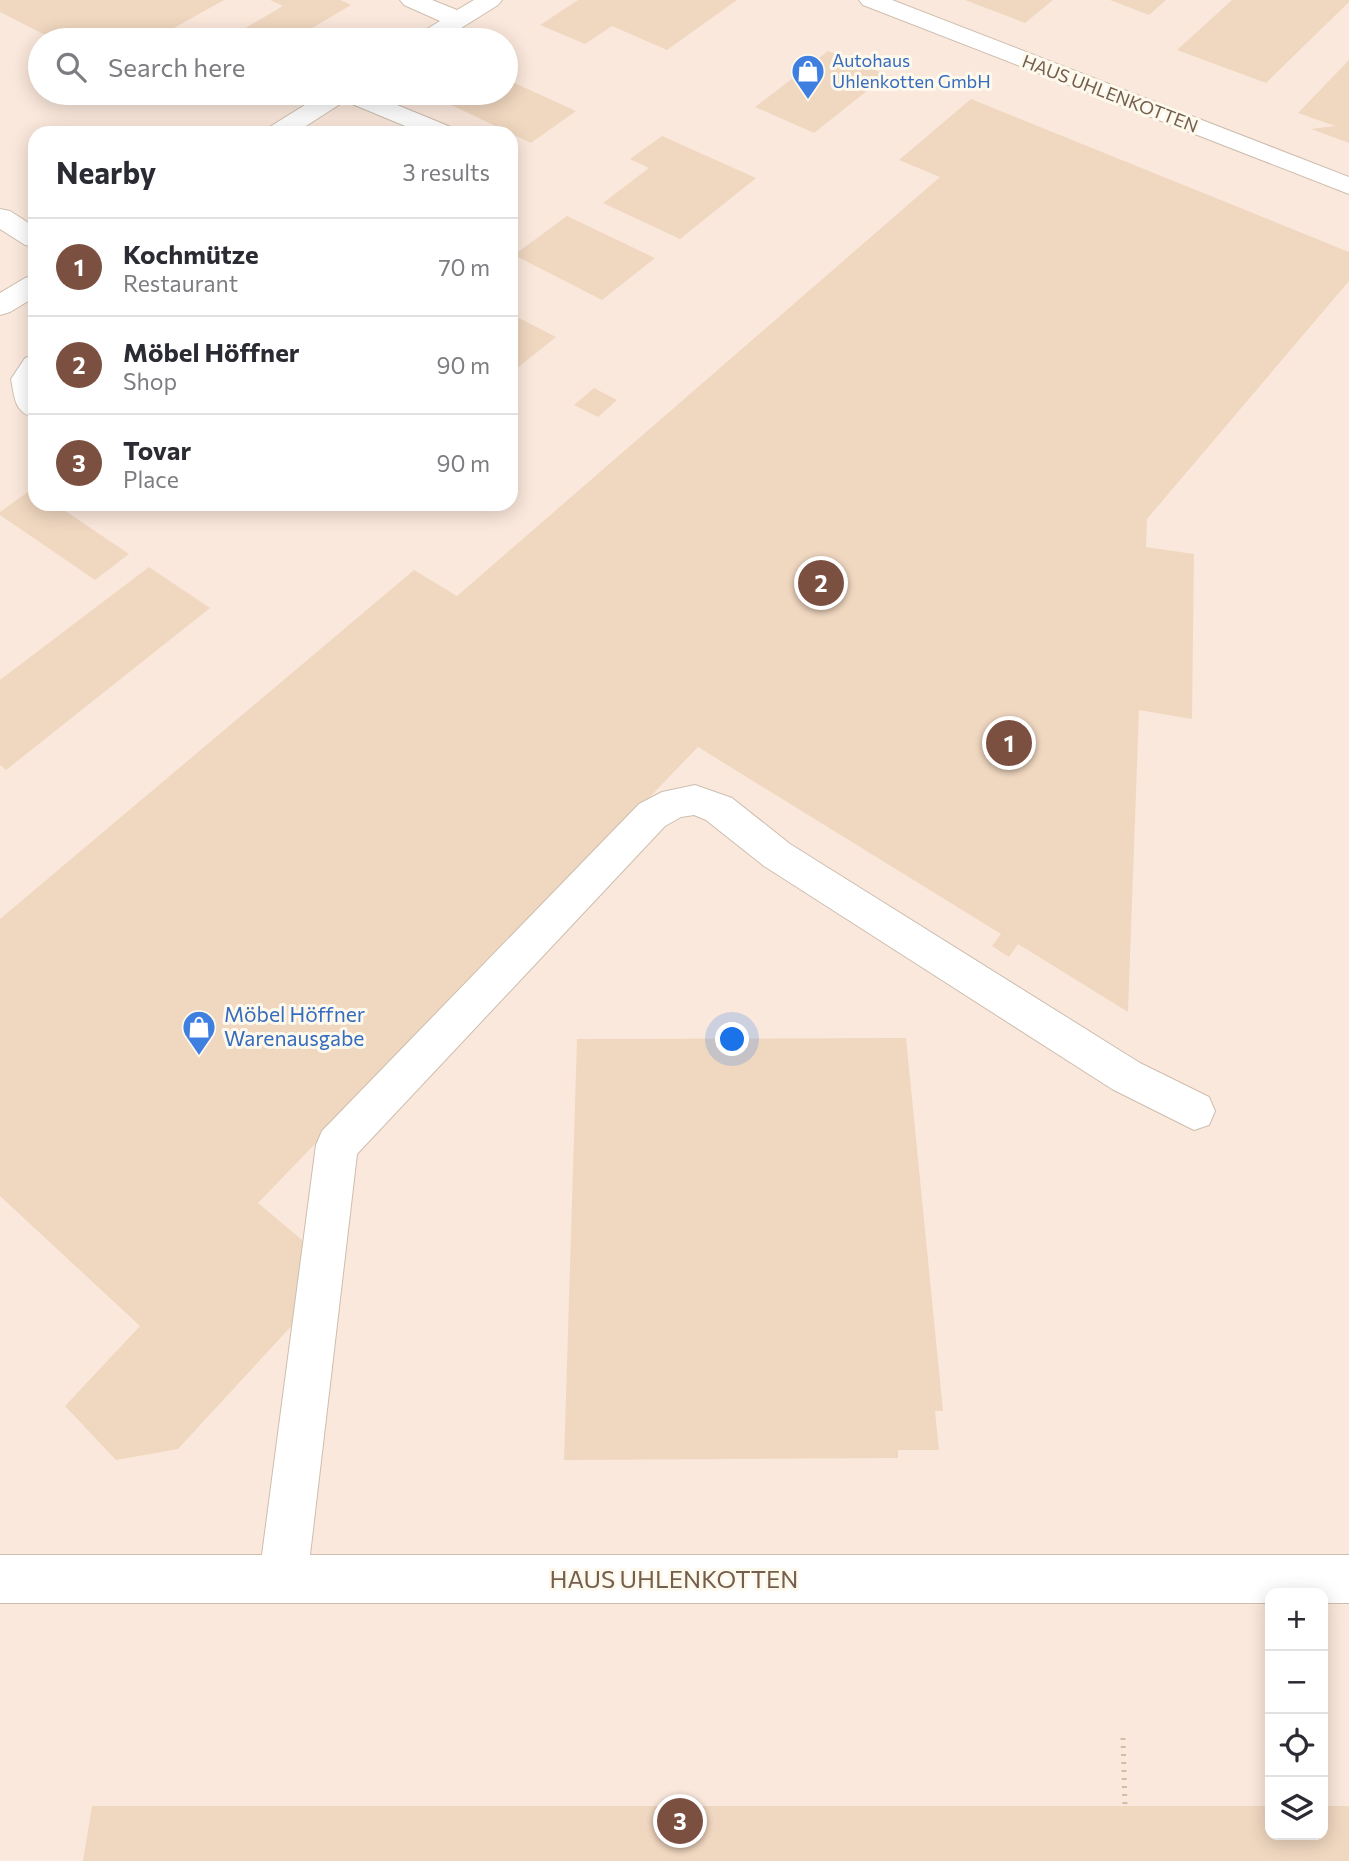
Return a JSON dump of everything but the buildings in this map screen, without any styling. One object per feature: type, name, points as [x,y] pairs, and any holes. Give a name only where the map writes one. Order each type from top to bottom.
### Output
[{"type":"street","points":[[412,0],[459,19]]},
{"type":"street","points":[[445,28],[490,0]]},
{"type":"street","name":"HAUS UHLENKOTTEN","points":[[871,0],[1349,186]]},
{"type":"street","points":[[288,126],[322,105]]},
{"type":"street","points":[[376,105],[427,126]]},
{"type":"street","points":[[0,217],[28,235]]},
{"type":"street","points":[[0,273],[28,284]]},
{"type":"street","points":[[0,306],[28,288]]},
{"type":"street","points":[[283,1580],[337,1145],[652,815],[675,803],[695,800],[719,809],[777,855],[1126,1076],[1194,1111]]},
{"type":"street","name":"HAUS UHLENKOTTEN","points":[[0,1579],[1349,1579]]},
{"type":"path","points":[[1123,1738],[1125,1806]]},
{"type":"shaded area","points":[[0,0],[1349,0],[1349,1861],[0,1861]]},
{"type":"place","name":"Autohaus Uhlenkotten GmbH","points":[[808,101]]},
{"type":"place","name":"Möbel Höffner","points":[[821,583]]},
{"type":"place","name":"Kochmütze","points":[[1009,743]]},
{"type":"place","name":"Möbel Höffner Warenausgabe","points":[[199,1057]]},
{"type":"place","name":"Tovar","points":[[680,1821]]}]
